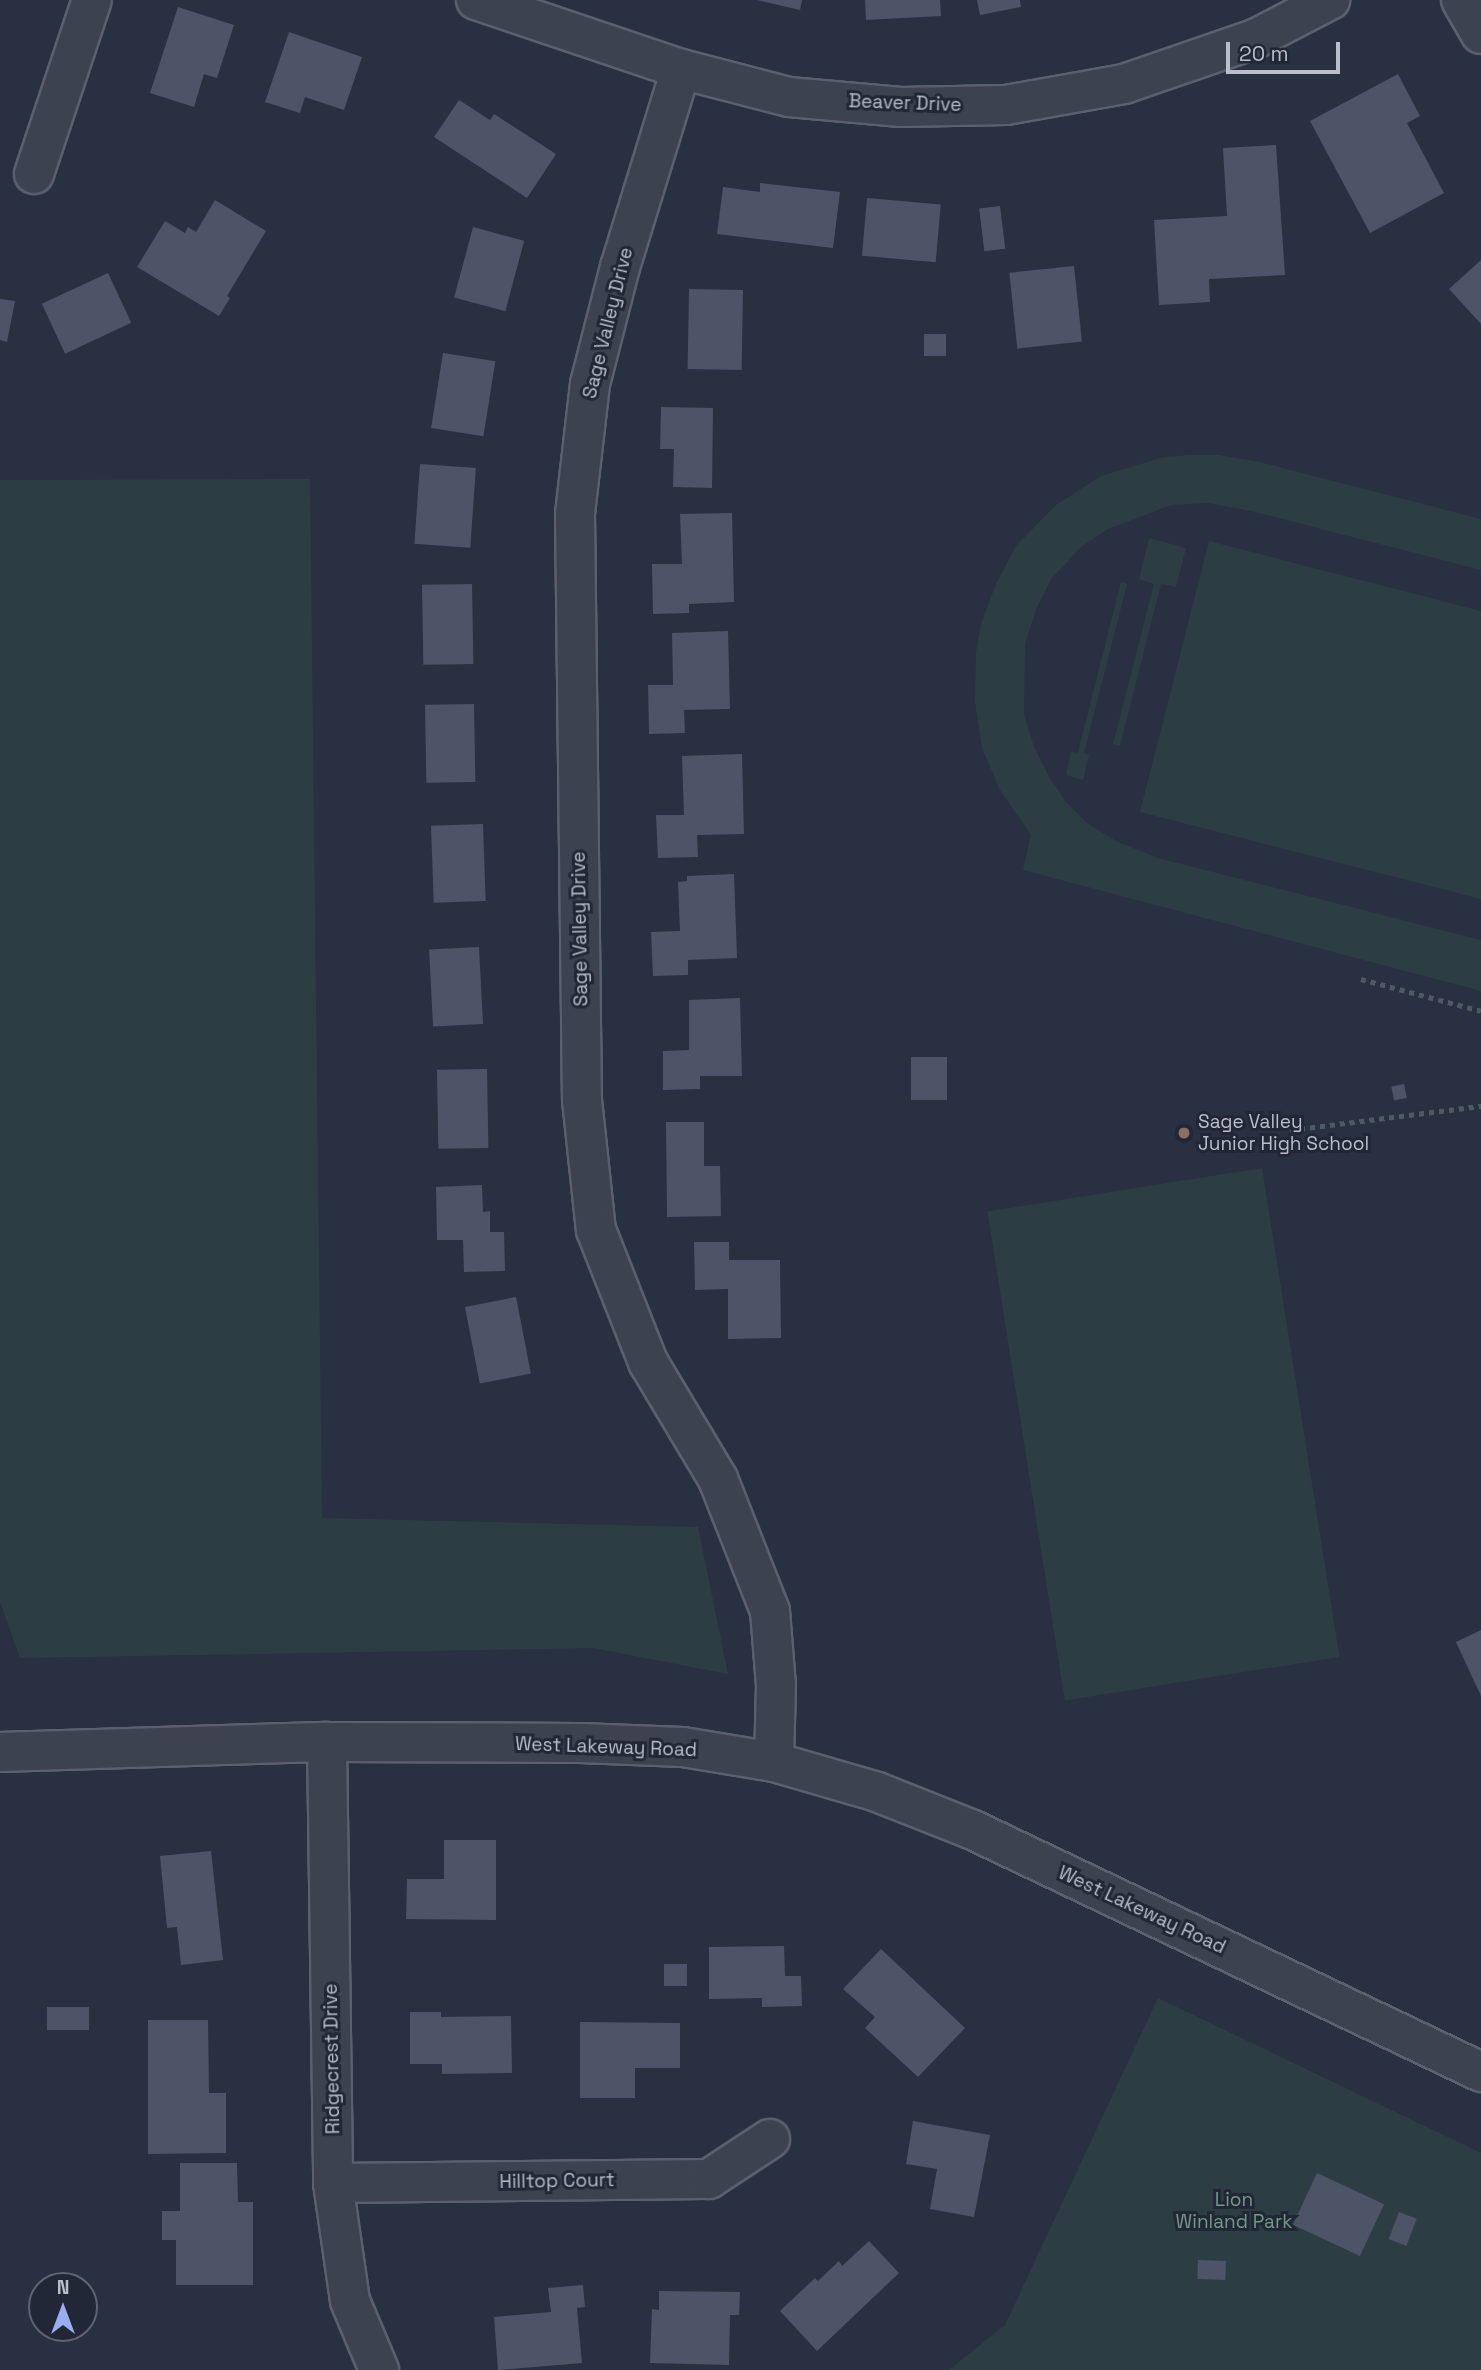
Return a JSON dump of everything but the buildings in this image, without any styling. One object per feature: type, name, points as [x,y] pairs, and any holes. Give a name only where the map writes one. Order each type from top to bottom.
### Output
[{"type":"street","points":[[34,174],[92,0]]},
{"type":"street","name":"Beaver Drive","points":[[476,0],[681,69],[789,97],[901,107],[1006,105],[1124,85],[1255,40],[1330,0]]},
{"type":"street","points":[[1461,0],[1481,34]]},
{"type":"street","name":"Sage Valley Drive","points":[[681,69],[620,267],[590,384],[575,514],[582,1100],[596,1230],[648,1362],[718,1479],[770,1611],[776,1685],[774,1762]]},
{"type":"street","name":"West Lakeway Road","points":[[0,1752],[327,1742],[683,1747],[774,1762],[877,1793],[973,1830],[1481,2072]]},
{"type":"street","name":"Ridgecrest Drive","points":[[327,1742],[333,2183],[350,2301],[379,2370]]},
{"type":"street","name":"Hilltop Court","points":[[333,2183],[709,2179],[770,2139]]},
{"type":"path","points":[[1361,979],[1481,1011]]},
{"type":"path","points":[[1290,1129],[1481,1106]]},
{"type":"green space","points":[[1219,455],[1259,462],[1481,519],[1481,570],[1251,511],[1208,503],[1171,505],[1108,529],[1081,547],[1052,578],[1037,607],[1025,644],[1024,714],[1034,747],[1049,777],[1066,802],[1087,823],[1116,841],[1158,858],[1481,940],[1481,991],[1023,870],[1031,835],[1000,790],[982,748],[975,702],[976,652],[981,624],[996,584],[1016,546],[1056,505],[1101,476],[1164,457]]},
{"type":"green space","points":[[310,479],[322,1518],[698,1527],[728,1674],[593,1648],[20,1658],[0,1602],[0,480]]},
{"type":"green space","points":[[1149,538],[1186,548],[1176,587],[1161,584],[1120,746],[1113,744],[1154,584],[1139,579]]},
{"type":"green space","points":[[1209,541],[1481,611],[1481,899],[1140,812]]},
{"type":"green space","points":[[1121,582],[1127,584],[1084,753],[1089,755],[1083,780],[1066,775],[1071,751],[1078,753]]},
{"type":"green space","points":[[1262,1168],[1339,1657],[1065,1700],[987,1211]]},
{"type":"green space","name":"Lion Winland Park","points":[[1158,1998],[1481,2153],[1481,2370],[949,2370],[1005,2325]]},
{"type":"place","name":"Sage Valley Junior High School","points":[[1184,1133]]}]
